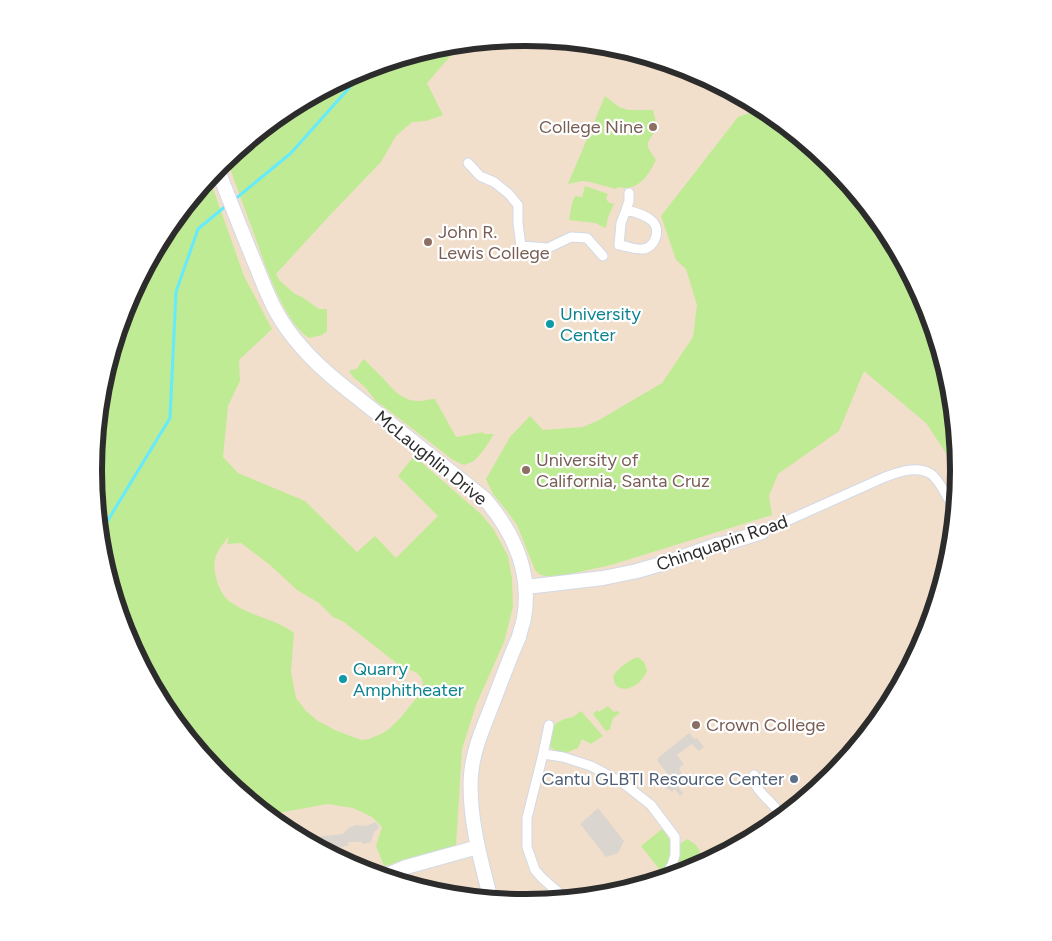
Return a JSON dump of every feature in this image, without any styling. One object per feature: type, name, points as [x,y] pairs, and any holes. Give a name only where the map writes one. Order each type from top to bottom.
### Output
[{"type":"main road","name":"McLaughlin Drive","points":[[220,177],[270,299],[277,314],[298,343],[338,382],[485,499],[506,527],[520,558],[526,587],[524,618],[482,730],[471,777],[471,801],[478,847],[489,893]]},
{"type":"main road","name":"Chinquapin Road","points":[[526,587],[603,578],[637,571],[762,532]]},
{"type":"main road","points":[[392,873],[406,867],[478,847]]},
{"type":"street","points":[[468,163],[480,176],[494,182],[509,194],[518,205],[521,246],[548,248],[571,237],[586,238],[603,256]]},
{"type":"street","points":[[626,210],[638,213],[654,222],[657,234],[653,243],[649,246],[643,249],[619,245],[620,223],[626,210],[629,193]]},
{"type":"street","name":"Chinquapin Road","points":[[762,532],[901,471],[910,470],[932,474],[949,501]]},
{"type":"street","points":[[549,725],[527,818],[527,847],[535,870],[560,893]]},
{"type":"street","points":[[543,754],[563,757],[591,766],[623,783],[651,806],[675,837],[675,856],[669,869]]},
{"type":"street","points":[[754,775],[754,782],[759,792],[778,811]]},
{"type":"shaded area","name":"University of California, Santa Cruz","points":[[498,47],[554,47],[581,50],[609,54],[662,69],[714,90],[738,103],[762,118],[806,152],[863,212],[893,258],[906,283],[928,334],[936,361],[947,415],[949,443],[950,470],[947,526],[936,580],[928,607],[918,633],[893,683],[863,729],[845,750],[806,789],[784,807],[762,823],[714,851],[662,872],[636,880],[609,887],[554,894],[498,894],[471,891],[443,887],[390,872],[338,851],[314,838],[290,823],[246,789],[189,729],[159,683],[146,658],[124,607],[116,580],[105,526],[103,498],[102,470],[105,415],[116,361],[124,334],[134,308],[159,258],[189,212],[207,191],[246,152],[268,134],[290,118],[338,90],[390,69],[416,61],[443,54]]},
{"type":"shaded area","points":[[689,733],[694,739],[697,738],[704,747],[699,751],[692,744],[677,755],[684,764],[679,768],[682,774],[673,781],[683,793],[680,796],[675,789],[672,792],[668,790],[663,783],[670,777],[658,762],[658,758]]},
{"type":"shaded area","points":[[598,808],[624,841],[618,853],[606,857],[580,824]]},
{"type":"shaded area","points":[[376,822],[379,828],[374,832],[371,842],[363,844],[362,842],[347,842],[349,845],[335,849],[313,837],[343,834],[348,828],[356,825],[366,826]]},
{"type":"green space","points":[[454,52],[427,83],[443,115],[426,121],[412,122],[396,136],[381,162],[276,274],[280,281],[295,294],[319,309],[327,309],[327,331],[322,335],[309,338],[300,330],[282,304],[262,257],[230,167],[246,152],[290,118],[338,90],[390,69]]},
{"type":"green space","points":[[605,96],[619,107],[629,110],[653,110],[657,127],[648,146],[656,160],[646,177],[637,185],[631,187],[618,187],[616,189],[582,181],[568,184]]},
{"type":"green space","points":[[752,112],[806,152],[845,191],[879,235],[906,283],[928,334],[936,361],[947,415],[950,459],[926,423],[864,371],[839,431],[778,474],[769,496],[772,515],[611,565],[565,575],[545,576],[539,574],[535,570],[517,525],[493,494],[486,479],[510,437],[530,416],[543,430],[583,427],[599,420],[662,383],[693,337],[697,305],[686,269],[676,260],[661,216],[738,117]]},
{"type":"green space","points":[[212,186],[244,276],[272,329],[239,360],[240,381],[228,406],[223,457],[238,473],[305,501],[357,552],[375,536],[396,558],[438,516],[398,476],[414,456],[482,515],[494,530],[508,556],[512,579],[513,607],[504,642],[476,705],[462,749],[456,846],[384,866],[376,846],[382,827],[372,817],[353,808],[328,804],[277,813],[246,789],[207,750],[173,706],[146,658],[124,607],[110,553],[105,526],[102,470],[105,415],[116,361],[134,308],[159,258],[189,212]],"holes":[[[229,536],[227,544],[241,543],[270,565],[297,590],[319,603],[333,617],[344,622],[399,665],[417,673],[422,679],[423,685],[419,695],[389,729],[369,739],[361,740],[335,730],[318,721],[306,711],[296,698],[291,672],[294,633],[287,628],[236,606],[227,599],[217,580],[214,564],[219,550]]]},
{"type":"green space","points":[[585,186],[608,194],[606,198],[608,202],[614,204],[608,217],[606,228],[595,223],[569,220],[575,196],[582,197]]},
{"type":"green space","points":[[364,359],[393,389],[407,399],[419,401],[435,399],[456,437],[484,432],[483,434],[494,434],[481,453],[475,460],[465,465],[453,460],[376,401],[349,372],[357,368]]},
{"type":"green space","points":[[638,657],[644,662],[647,670],[643,679],[629,688],[619,688],[615,684],[613,676],[630,660]]},
{"type":"green space","points":[[608,706],[614,712],[620,713],[613,718],[610,729],[607,731],[593,714],[597,710],[599,712]]},
{"type":"green space","points":[[581,711],[603,736],[591,744],[582,739],[578,748],[563,754],[551,748],[548,742],[551,726],[564,719],[573,717]]},
{"type":"green space","points":[[662,829],[672,847],[666,868],[660,870],[641,846]]},
{"type":"green space","points":[[687,839],[695,844],[699,849],[700,857],[673,868],[679,855],[680,844]]},
{"type":"waterway","points":[[234,200],[291,153],[353,84]]},
{"type":"waterway","points":[[105,525],[170,418],[176,292],[198,229],[227,205]]},
{"type":"place","name":"College Nine","points":[[653,127]]},
{"type":"place","name":"John R. Lewis College","points":[[428,242]]},
{"type":"place","name":"University Center","points":[[550,324]]},
{"type":"place","name":"University of California, Santa Cruz","points":[[526,470]]},
{"type":"place","name":"Quarry Amphitheater","points":[[343,679]]},
{"type":"place","name":"Crown College","points":[[696,725]]},
{"type":"place","name":"Cantu GLBTI Resource Center","points":[[794,779]]}]
